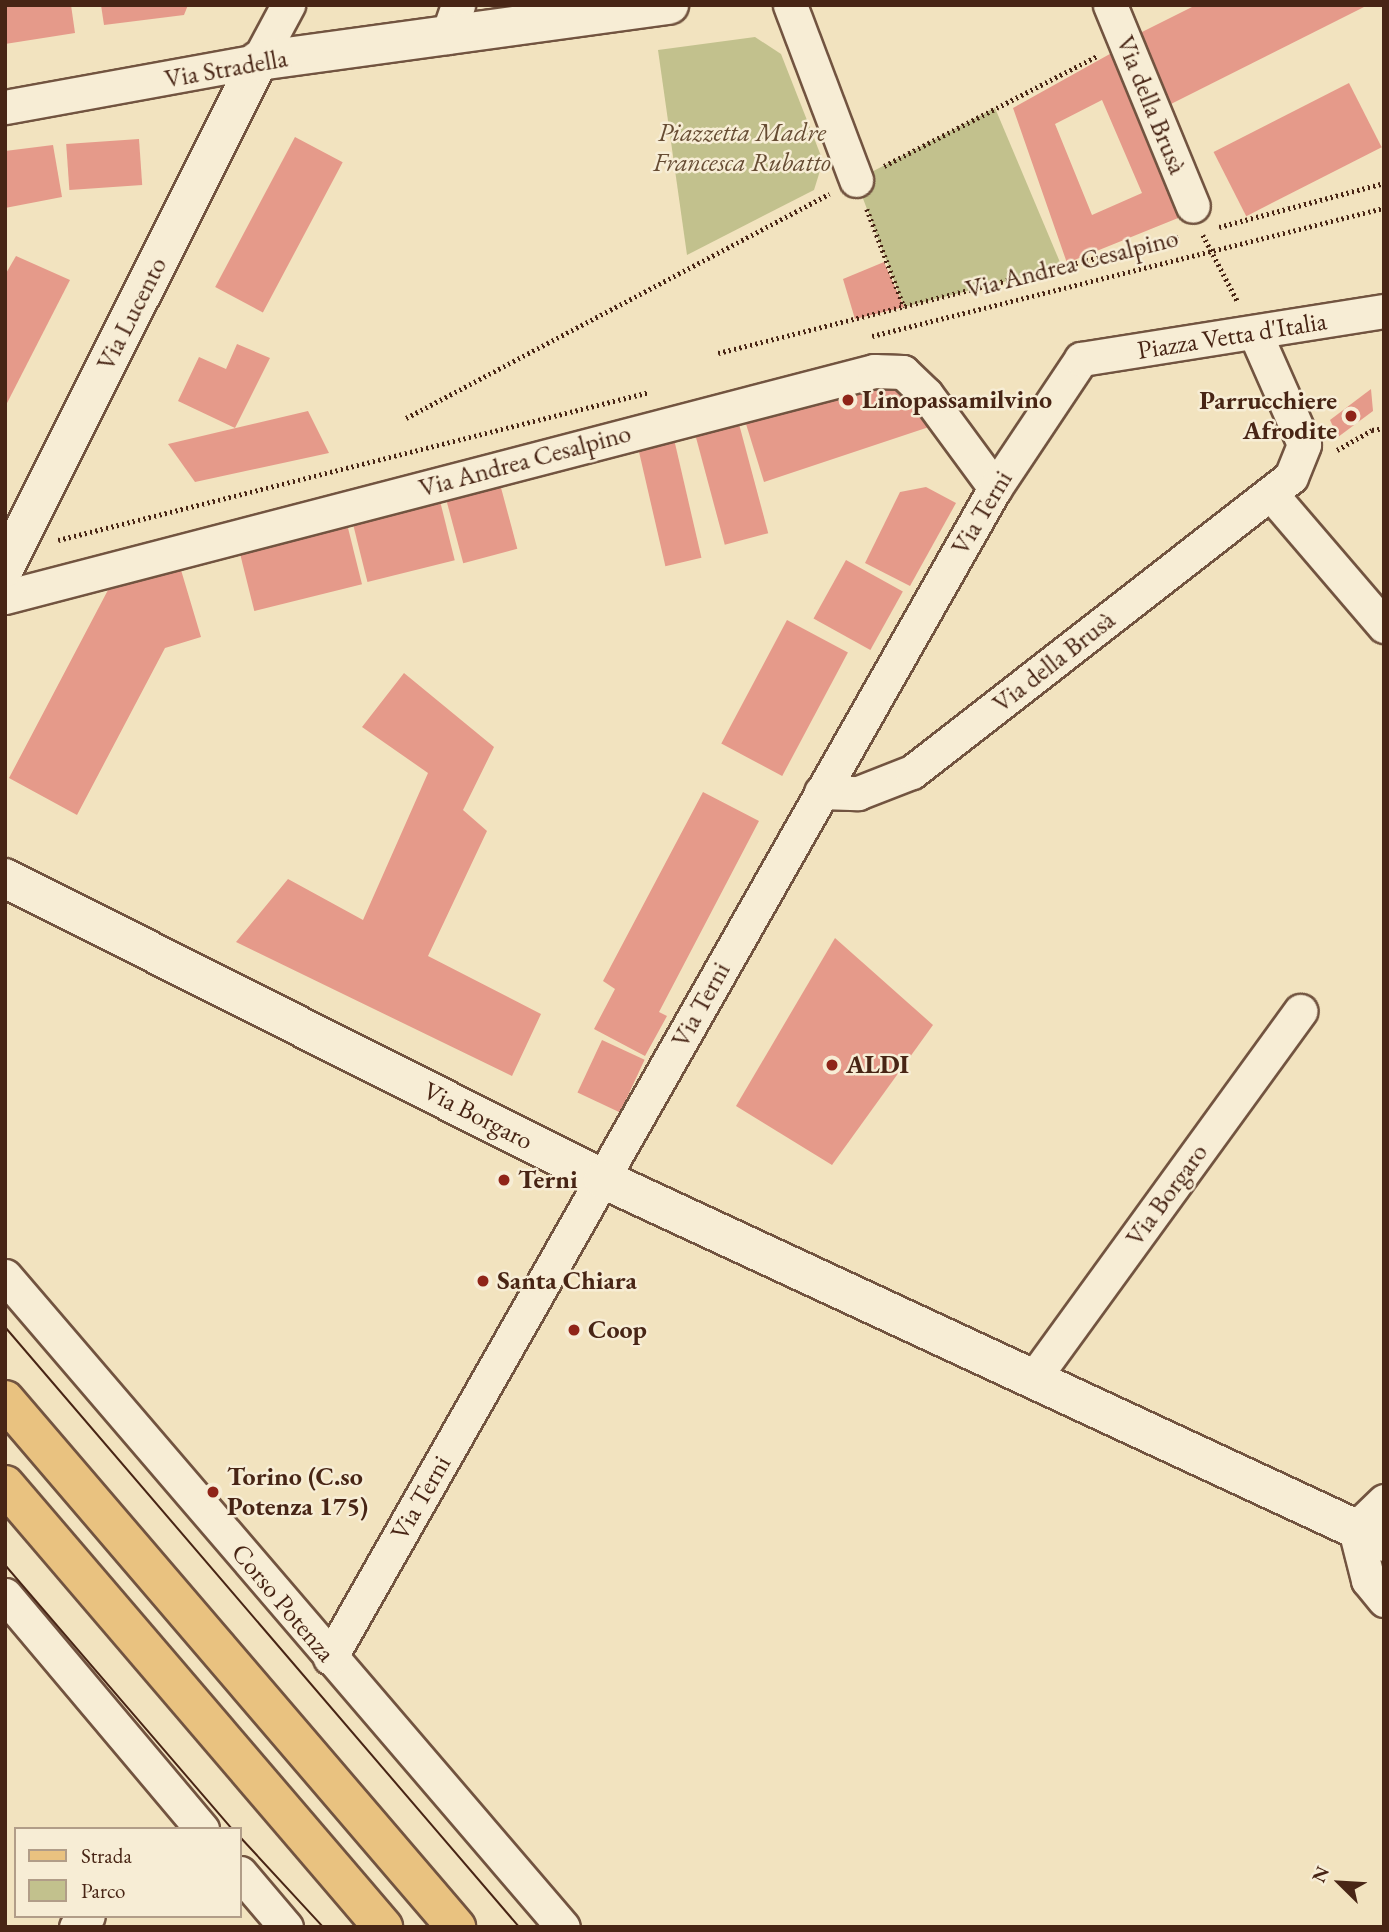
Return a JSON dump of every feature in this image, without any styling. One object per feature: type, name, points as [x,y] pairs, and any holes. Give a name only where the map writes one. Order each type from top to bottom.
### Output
[{"type":"main road","points":[[5,1400],[456,1927]]},
{"type":"main road","points":[[5,1485],[383,1927]]},
{"type":"street","points":[[258,61],[288,5]]},
{"type":"street","name":"Via Stradella","points":[[5,107],[258,61],[453,21],[670,5]]},
{"type":"street","points":[[790,5],[856,180]]},
{"type":"street","name":"Via della Brusà","points":[[1110,5],[1197,219]]},
{"type":"street","name":"Via Lucento","points":[[5,567],[258,61]]},
{"type":"street","name":"Piazza Vetta d'Italia","points":[[1081,359],[1384,311]]},
{"type":"street","name":"Via della Brusà","points":[[821,792],[858,793],[912,772],[1291,477],[1304,444],[1255,333]]},
{"type":"street","name":"Via Terni","points":[[330,1658],[995,488],[1081,359]]},
{"type":"street","name":"Via Andrea Cesalpino","points":[[5,597],[874,371],[903,372],[926,394],[995,488]]},
{"type":"street","points":[[1271,494],[1384,625]]},
{"type":"street","name":"Via Borgaro","points":[[5,878],[603,1179],[1369,1535]]},
{"type":"street","name":"Via Borgaro","points":[[1033,1379],[1300,1011]]},
{"type":"street","name":"Corso Potenza","points":[[5,1276],[563,1927]]},
{"type":"street","points":[[1384,1501],[1369,1535],[1367,1580],[1384,1600]]},
{"type":"street","points":[[5,1595],[198,1827]]},
{"type":"street","points":[[242,1875],[286,1927]]},
{"type":"path","points":[[406,418],[1125,41]]},
{"type":"path","points":[[856,180],[904,306]]},
{"type":"path","name":"Via Andrea Cesalpino","points":[[718,353],[904,306],[1197,219],[1384,183]]},
{"type":"path","points":[[1197,219],[1209,251],[1255,333]]},
{"type":"green space","name":"Piazzetta Madre Francesca Rubatto","points":[[755,37],[781,54],[823,161],[814,190],[687,255],[658,50]]},
{"type":"green space","name":"Piazzetta Madre Francesca Rubatto","points":[[995,108],[1062,267],[904,307],[856,180]]},
{"type":"building","points":[[5,5],[71,5],[75,33],[5,44]]},
{"type":"building","points":[[101,5],[188,5],[184,15],[104,25]]},
{"type":"building","points":[[1196,5],[1368,5],[1163,108],[1134,36]]},
{"type":"building","points":[[1117,50],[1188,214],[1067,263],[1013,108]],"holes":[[[1102,100],[1142,193],[1092,215],[1055,124]]]},
{"type":"building","points":[[1349,83],[1382,147],[1246,216],[1214,152]]},
{"type":"building","points":[[295,137],[343,162],[263,312],[215,287]]},
{"type":"building","points":[[139,139],[142,185],[69,190],[66,144]]},
{"type":"building","points":[[53,145],[62,197],[5,208],[5,151]]},
{"type":"building","points":[[16,256],[70,280],[5,407],[5,275]]},
{"type":"building","points":[[884,262],[904,307],[855,319],[843,279]]},
{"type":"building","points":[[237,344],[270,358],[235,428],[178,401],[199,357],[226,369]]},
{"type":"building","points":[[900,382],[935,425],[764,482],[746,424]]},
{"type":"building","name":"Parrucchiere Afrodite","points":[[1371,389],[1373,411],[1338,437],[1330,420]]},
{"type":"building","points":[[308,411],[329,453],[195,482],[168,444]]},
{"type":"building","points":[[739,424],[768,533],[725,545],[696,436]]},
{"type":"building","points":[[674,439],[701,558],[665,566],[638,447]]},
{"type":"building","points":[[500,484],[517,549],[463,563],[446,498]]},
{"type":"building","points":[[926,487],[956,503],[910,586],[865,563],[900,492]]},
{"type":"building","points":[[440,501],[455,560],[367,582],[353,523]]},
{"type":"building","points":[[347,524],[362,584],[254,611],[239,551]]},
{"type":"building","points":[[846,560],[903,592],[870,650],[814,619]]},
{"type":"building","points":[[181,570],[201,637],[165,648],[77,815],[9,778],[108,590]]},
{"type":"building","points":[[787,620],[848,652],[782,776],[721,744]]},
{"type":"building","points":[[404,673],[494,747],[463,810],[487,831],[428,956],[541,1014],[512,1076],[236,942],[288,879],[363,920],[428,773],[362,727]]},
{"type":"building","points":[[703,792],[759,821],[659,1012],[667,1016],[645,1056],[594,1029],[615,989],[603,981]]},
{"type":"building","name":"ALDI","points":[[835,938],[933,1025],[832,1165],[736,1106]]},
{"type":"building","points":[[602,1040],[645,1060],[620,1112],[577,1093]]},
{"type":"tram line","points":[[5,1327],[519,1927]]},
{"type":"tram line","points":[[5,1565],[230,1827]]},
{"type":"tram line","points":[[242,1839],[323,1927]]},
{"type":"place","name":"Linopassamilvino","points":[[848,400]]},
{"type":"place","name":"Parrucchiere Afrodite","points":[[1351,416]]},
{"type":"place","name":"ALDI","points":[[832,1065]]},
{"type":"place","name":"Terni","points":[[504,1180]]},
{"type":"place","name":"Santa Chiara","points":[[483,1281]]},
{"type":"place","name":"Coop","points":[[574,1330]]},
{"type":"place","name":"Torino (C.so Potenza 175)","points":[[213,1492]]}]
